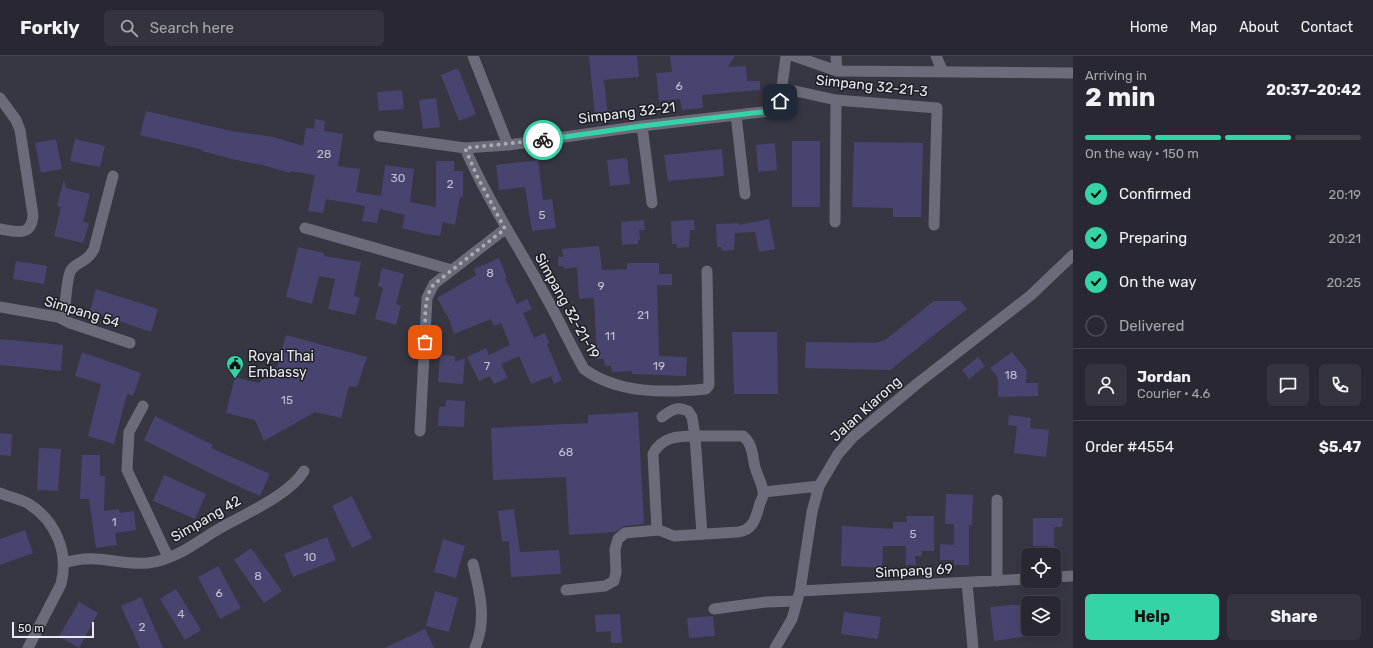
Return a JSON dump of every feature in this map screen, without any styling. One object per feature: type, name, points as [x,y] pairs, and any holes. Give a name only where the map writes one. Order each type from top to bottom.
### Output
[{"type":"street","points":[[473,56],[508,145]]},
{"type":"street","name":"Simpang 32-21","points":[[379,136],[465,148],[508,145],[642,126],[777,110],[782,88],[786,56]]},
{"type":"street","points":[[794,56],[837,71],[1073,73]]},
{"type":"street","points":[[836,56],[837,71]]},
{"type":"street","points":[[936,56],[943,72]]},
{"type":"street","name":"Simpang 32-21-3","points":[[782,88],[836,100],[937,108],[934,225]]},
{"type":"street","points":[[0,98],[16,120],[20,130],[33,215],[33,222],[25,231],[18,233],[0,228]]},
{"type":"street","points":[[835,222],[836,100]]},
{"type":"street","points":[[736,115],[745,194]]},
{"type":"street","points":[[642,126],[652,203]]},
{"type":"street","name":"Simpang 32-21-19","points":[[465,148],[477,176],[505,229],[541,288],[584,369],[594,377],[628,388],[642,390],[706,389],[709,385],[707,271]]},
{"type":"street","points":[[63,320],[67,307],[69,275],[72,269],[89,258],[94,250],[113,176]]},
{"type":"street","points":[[305,228],[452,270]]},
{"type":"street","points":[[420,431],[427,298],[434,284],[505,229]]},
{"type":"street","name":"Jalan Kiarong","points":[[775,648],[792,619],[799,596],[812,512],[819,486],[838,454],[853,437],[918,383],[1030,296],[1073,255]]},
{"type":"street","name":"Simpang 54","points":[[0,306],[58,317],[130,343]]},
{"type":"street","points":[[143,406],[129,432],[127,470],[168,557]]},
{"type":"street","points":[[662,418],[670,410],[677,408],[688,411],[692,417],[695,436],[702,534]]},
{"type":"street","points":[[566,590],[605,586],[614,581],[616,572],[615,549],[618,539],[625,533],[657,530],[674,536],[745,531],[756,520],[764,492],[748,440],[743,436],[735,435],[676,437],[664,440],[653,454],[657,530]]},
{"type":"street","name":"Simpang 42","points":[[64,563],[80,558],[95,558],[135,564],[151,562],[168,557],[194,546],[218,529],[278,495],[300,479],[304,471]]},
{"type":"street","points":[[764,492],[819,486]]},
{"type":"street","points":[[0,493],[28,504],[40,512],[51,524],[62,550],[64,563],[61,584],[28,648]]},
{"type":"street","points":[[997,500],[997,581]]},
{"type":"street","points":[[473,564],[479,590],[482,618],[481,635],[475,648]]},
{"type":"street","points":[[1061,577],[1073,576]]},
{"type":"street","name":"Simpang 69","points":[[714,609],[799,596],[1021,579]]},
{"type":"street","points":[[967,583],[973,648]]},
{"type":"building","points":[[589,56],[637,56],[639,77],[604,80],[608,116],[595,117]]},
{"type":"building","points":[[670,56],[735,56],[728,67],[746,66],[747,81],[760,81],[760,90],[702,95],[703,108],[682,110],[680,99],[659,101],[656,73],[672,72]]},
{"type":"building","points":[[458,68],[476,114],[459,121],[441,75]]},
{"type":"building","points":[[402,90],[404,109],[379,111],[377,92]]},
{"type":"building","points":[[436,98],[440,127],[423,129],[419,100]]},
{"type":"building","points":[[146,111],[231,131],[273,137],[303,146],[306,128],[314,129],[315,119],[325,121],[324,131],[343,134],[338,166],[360,169],[356,192],[381,196],[385,165],[414,169],[410,202],[436,207],[436,161],[454,161],[454,171],[463,171],[463,197],[460,197],[455,225],[443,222],[440,236],[426,234],[402,228],[405,215],[380,209],[377,223],[362,221],[365,206],[326,199],[323,213],[308,211],[315,175],[291,171],[290,173],[140,135]]},
{"type":"building","points":[[56,139],[62,169],[41,173],[35,143]]},
{"type":"building","points":[[75,139],[105,146],[100,167],[70,161]]},
{"type":"building","points":[[792,141],[820,141],[820,207],[792,207]]},
{"type":"building","points":[[854,142],[923,143],[921,217],[893,217],[893,208],[852,207]]},
{"type":"building","points":[[775,143],[777,170],[758,172],[756,145]]},
{"type":"building","points":[[722,149],[724,176],[668,181],[664,155]]},
{"type":"building","points":[[627,158],[630,184],[610,186],[607,160]]},
{"type":"building","points":[[538,160],[543,200],[552,199],[556,228],[532,231],[525,187],[499,190],[496,165]]},
{"type":"building","points":[[64,179],[66,188],[90,194],[83,222],[89,223],[83,243],[54,236],[61,207],[57,206]]},
{"type":"building","points":[[769,219],[775,249],[759,252],[755,232],[735,233],[734,250],[722,251],[721,247],[717,247],[716,224],[739,223],[739,225]]},
{"type":"building","points":[[644,220],[645,230],[639,230],[640,240],[638,240],[638,244],[622,245],[621,222]]},
{"type":"building","points":[[694,220],[695,230],[690,230],[689,247],[677,248],[677,244],[672,244],[671,221]]},
{"type":"building","points":[[599,246],[602,270],[627,269],[627,263],[659,263],[659,274],[672,274],[672,285],[657,285],[659,356],[687,357],[686,376],[632,374],[632,371],[612,372],[611,366],[605,366],[604,359],[597,359],[594,298],[579,299],[577,267],[564,269],[564,266],[558,266],[558,257],[563,257],[562,249]]},
{"type":"building","points":[[298,247],[324,253],[324,256],[361,262],[354,296],[360,298],[355,315],[328,309],[335,279],[319,276],[312,304],[286,297]]},
{"type":"building","points":[[499,258],[507,278],[505,278],[517,304],[527,299],[532,309],[523,313],[534,338],[545,333],[549,343],[547,344],[562,380],[554,384],[551,376],[531,384],[519,356],[501,364],[508,378],[494,384],[490,376],[479,381],[467,357],[486,348],[489,355],[510,345],[501,323],[494,326],[491,319],[454,334],[450,321],[437,298],[476,275],[474,269]]},
{"type":"building","points":[[16,261],[47,266],[44,284],[13,279]]},
{"type":"building","points":[[382,268],[404,274],[396,304],[401,306],[396,325],[375,319],[383,288],[378,286]]},
{"type":"building","points":[[96,289],[158,309],[151,332],[90,311]]},
{"type":"building","points":[[934,301],[960,301],[967,309],[890,370],[805,368],[806,342],[876,343],[885,340]]},
{"type":"building","points":[[732,332],[777,332],[778,394],[734,394]]},
{"type":"building","points":[[286,335],[367,357],[357,387],[349,386],[341,418],[315,412],[264,441],[255,420],[226,413],[235,377],[258,383],[276,371]]},
{"type":"building","points":[[0,339],[63,345],[61,371],[0,365]]},
{"type":"building","points":[[82,352],[141,373],[133,396],[127,394],[114,444],[88,436],[101,384],[75,376]]},
{"type":"building","points":[[1012,352],[1027,371],[1026,383],[1038,383],[1038,396],[998,397],[998,378],[990,368]]},
{"type":"building","points":[[440,355],[455,356],[455,362],[465,358],[463,384],[438,382]]},
{"type":"building","points":[[978,357],[985,366],[969,379],[962,370]]},
{"type":"building","points":[[446,400],[465,401],[464,427],[438,426],[439,407],[445,407]]},
{"type":"building","points":[[638,412],[644,524],[624,526],[615,532],[569,535],[566,477],[493,480],[491,428],[588,423],[588,415]]},
{"type":"building","points":[[1009,415],[1031,418],[1030,428],[1049,430],[1046,457],[1014,453],[1017,426],[1008,425]]},
{"type":"building","points":[[155,416],[213,445],[211,448],[270,474],[260,496],[144,440]]},
{"type":"building","points":[[0,433],[12,434],[11,456],[0,455]]},
{"type":"building","points":[[39,448],[61,449],[58,491],[37,490]]},
{"type":"building","points":[[82,455],[100,455],[100,476],[105,476],[104,511],[119,509],[120,513],[134,511],[136,530],[115,533],[117,545],[96,548],[89,499],[80,499]]},
{"type":"building","points":[[164,475],[206,494],[195,519],[153,501]]},
{"type":"building","points":[[946,494],[973,495],[972,525],[969,525],[969,565],[954,565],[954,560],[940,560],[940,544],[954,545],[954,524],[945,524]]},
{"type":"building","points":[[352,496],[372,538],[352,548],[332,506]]},
{"type":"building","points":[[514,509],[520,552],[559,550],[561,574],[511,577],[509,541],[502,542],[498,511]]},
{"type":"building","points":[[906,516],[934,516],[934,551],[922,551],[922,556],[915,556],[916,565],[906,565],[906,546],[883,546],[882,568],[841,566],[842,526],[893,529],[893,522],[907,522]]},
{"type":"building","points":[[1033,518],[1063,518],[1062,527],[1054,527],[1054,546],[1033,546]]},
{"type":"building","points":[[25,530],[33,553],[0,565],[0,539]]},
{"type":"building","points":[[327,537],[336,560],[293,577],[284,554]]},
{"type":"building","points":[[443,539],[465,546],[456,578],[434,572]]},
{"type":"building","points":[[1048,546],[1057,546],[1057,548],[1048,548]]},
{"type":"building","points":[[251,548],[282,591],[264,603],[234,560]]},
{"type":"building","points":[[218,566],[241,608],[220,619],[198,577]]},
{"type":"building","points":[[176,589],[201,630],[185,640],[160,599]]},
{"type":"building","points":[[435,591],[458,598],[449,632],[426,626]]},
{"type":"building","points":[[141,597],[163,648],[140,648],[121,606]]},
{"type":"building","points":[[79,602],[98,613],[79,648],[59,636]]},
{"type":"building","points":[[1021,605],[1021,636],[1028,636],[994,641],[990,607]]},
{"type":"building","points":[[844,612],[881,617],[878,639],[841,634]]},
{"type":"building","points":[[620,614],[622,643],[611,643],[611,631],[596,632],[595,615]]},
{"type":"building","points":[[713,616],[715,636],[689,638],[687,618]]},
{"type":"building","points":[[425,629],[434,648],[385,648]]},
{"type":"way so far","points":[[425,342],[427,298],[429,290],[434,284],[505,229],[477,176],[465,148],[508,145],[543,140]]},
{"type":"place","name":"Royal Thai Embassy","points":[[235,379]]},
{"type":"route","points":[[543,140],[642,126],[777,110],[780,101]]}]
